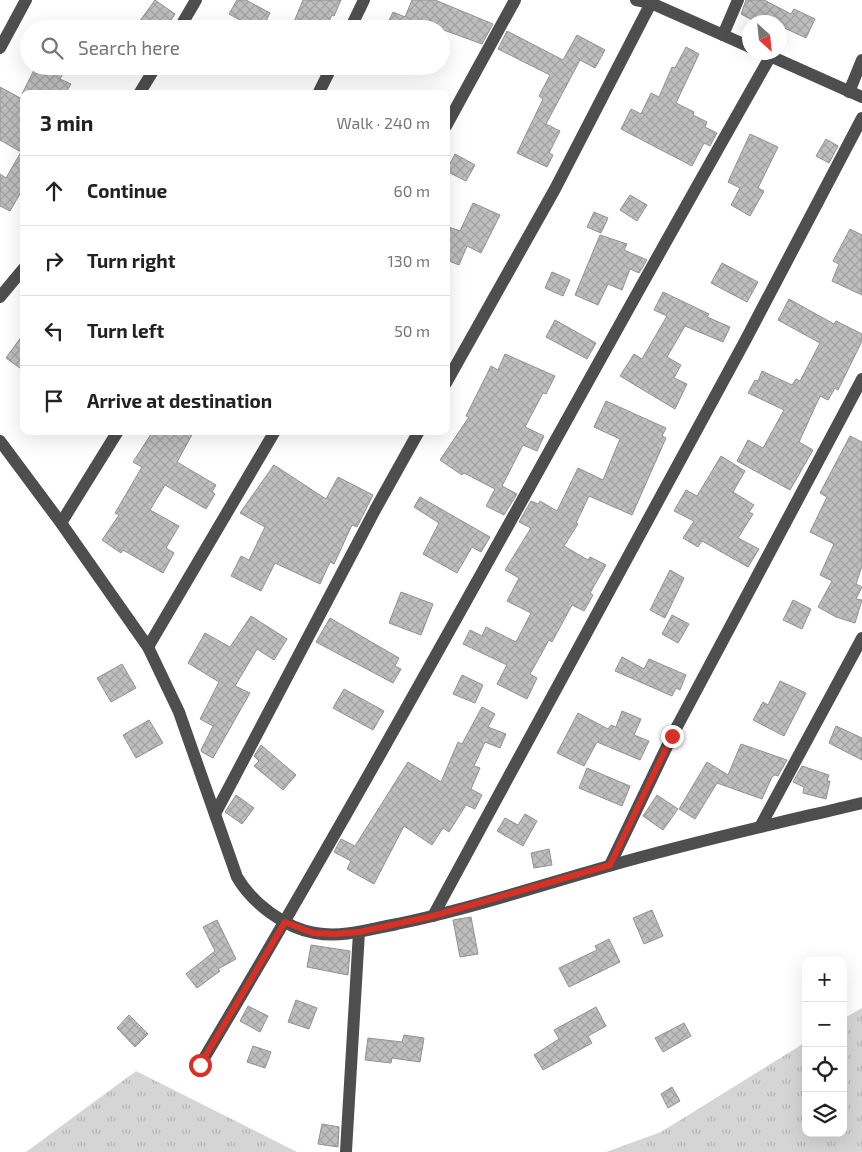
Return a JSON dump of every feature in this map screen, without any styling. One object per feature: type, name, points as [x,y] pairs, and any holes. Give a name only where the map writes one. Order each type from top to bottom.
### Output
[{"type":"street","points":[[0,48],[26,0]]},
{"type":"street","points":[[184,20],[196,0]]},
{"type":"street","points":[[354,20],[364,0]]},
{"type":"street","points":[[450,119],[515,0]]},
{"type":"street","points":[[636,0],[651,3],[742,43]]},
{"type":"street","points":[[723,35],[738,0]]},
{"type":"street","points":[[450,376],[555,189],[651,3]]},
{"type":"street","points":[[200,1065],[285,922],[636,292],[763,60]]},
{"type":"street","points":[[779,60],[862,97]]},
{"type":"street","points":[[849,92],[862,60]]},
{"type":"street","points":[[142,90],[151,75]]},
{"type":"street","points":[[320,90],[328,75]]},
{"type":"street","points":[[433,916],[745,341],[862,118]]},
{"type":"street","points":[[0,297],[20,273]]},
{"type":"street","points":[[610,865],[672,736],[862,379]]},
{"type":"street","points":[[61,523],[116,435]]},
{"type":"street","points":[[148,647],[273,435]]},
{"type":"street","points":[[215,814],[417,435]]},
{"type":"street","points":[[0,441],[61,523],[148,647],[179,712],[237,877],[250,896],[285,922],[313,933],[359,932],[433,916],[610,865],[862,803]]},
{"type":"street","points":[[760,827],[862,638]]},
{"type":"street","points":[[346,1152],[359,932]]},
{"type":"green space","points":[[862,1008],[862,1152],[606,1152],[661,1132],[802,1044],[802,1137],[847,1137],[847,1017]]},
{"type":"green space","points":[[136,1071],[297,1152],[26,1152]]},
{"type":"building","points":[[155,0],[175,14],[171,20],[141,20]]},
{"type":"building","points":[[237,0],[246,0],[270,13],[266,20],[240,20],[229,14]]},
{"type":"building","points":[[303,0],[341,0],[334,16],[332,15],[330,20],[295,20]]},
{"type":"building","points":[[412,0],[435,0],[493,24],[482,44],[450,32],[450,20],[389,20],[393,12],[405,17]]},
{"type":"building","points":[[746,0],[764,0],[791,14],[794,9],[815,19],[806,38],[787,29],[787,15],[741,14]]},
{"type":"building","points":[[507,31],[563,60],[577,35],[605,50],[595,68],[580,60],[546,124],[560,131],[549,153],[553,155],[547,167],[517,153],[543,99],[539,96],[550,75],[498,49]]},
{"type":"building","points":[[686,47],[699,54],[676,103],[694,112],[693,115],[707,122],[705,127],[717,133],[710,146],[704,143],[692,166],[621,129],[631,109],[641,114],[651,93],[659,97],[672,67],[675,68]]},
{"type":"building","points":[[32,75],[62,75],[60,79],[71,84],[67,90],[24,90]]},
{"type":"building","points":[[0,87],[20,98],[20,151],[0,140]]},
{"type":"building","points":[[750,134],[778,147],[758,188],[764,191],[750,216],[731,205],[740,188],[728,182]]},
{"type":"building","points":[[826,139],[838,146],[829,163],[816,156]]},
{"type":"building","points":[[20,154],[20,194],[10,211],[0,206],[0,174],[6,178]]},
{"type":"building","points":[[455,154],[475,165],[466,181],[450,173],[450,163]]},
{"type":"building","points":[[630,195],[647,205],[637,221],[620,210]]},
{"type":"building","points":[[473,203],[500,215],[481,253],[467,246],[459,265],[450,262],[450,227],[460,231]]},
{"type":"building","points":[[594,212],[608,218],[601,233],[587,227]]},
{"type":"building","points":[[850,229],[862,235],[862,295],[832,281],[839,264],[833,261]]},
{"type":"building","points":[[600,235],[627,244],[624,250],[647,260],[639,273],[630,269],[622,290],[608,284],[598,305],[575,295]]},
{"type":"building","points":[[722,263],[758,282],[747,302],[711,283]]},
{"type":"building","points":[[552,272],[570,280],[563,296],[545,288]]},
{"type":"building","points":[[663,292],[709,314],[707,317],[730,327],[723,342],[685,326],[667,357],[681,365],[674,378],[687,384],[675,409],[620,376],[634,354],[642,359],[667,316],[654,310]]},
{"type":"building","points":[[789,299],[834,324],[836,321],[862,334],[862,341],[838,390],[835,388],[828,400],[820,396],[799,442],[813,450],[790,490],[737,461],[748,440],[763,448],[784,410],[748,393],[755,380],[758,381],[762,371],[792,385],[796,379],[800,381],[820,343],[778,320]]},
{"type":"building","points":[[555,320],[596,343],[587,359],[546,337]]},
{"type":"building","points":[[20,339],[20,368],[6,358]]},
{"type":"building","points":[[505,354],[555,376],[546,394],[543,393],[525,427],[544,436],[537,451],[523,445],[502,486],[517,494],[504,515],[486,506],[495,489],[464,473],[462,475],[440,460],[469,417],[466,416],[491,366],[498,370]]},
{"type":"building","points":[[606,401],[666,428],[662,436],[666,438],[632,515],[589,496],[576,523],[578,524],[564,546],[588,560],[590,557],[606,565],[590,593],[593,595],[584,611],[572,605],[552,642],[549,640],[530,674],[537,678],[527,699],[497,684],[507,665],[463,644],[470,630],[482,636],[486,627],[516,642],[531,613],[507,601],[519,578],[505,570],[531,528],[519,522],[531,501],[538,504],[540,501],[557,511],[578,468],[603,480],[620,439],[594,427]]},
{"type":"building","points":[[150,435],[192,435],[177,462],[216,485],[212,492],[215,494],[206,509],[165,485],[150,510],[179,526],[166,548],[174,553],[163,573],[123,550],[121,553],[102,540],[119,515],[115,513],[142,467],[133,462]]},
{"type":"building","points":[[850,436],[862,442],[862,566],[856,584],[862,587],[856,599],[862,600],[855,623],[836,617],[818,607],[832,581],[820,575],[834,544],[810,532],[827,497],[820,493]]},
{"type":"building","points":[[721,456],[745,471],[733,492],[754,505],[749,512],[753,514],[738,538],[759,549],[748,567],[702,541],[698,547],[683,538],[694,521],[674,511],[686,490],[697,496]]},
{"type":"building","points":[[274,465],[326,499],[338,477],[373,495],[357,527],[352,525],[334,564],[330,562],[320,584],[275,563],[261,591],[231,576],[241,556],[249,560],[265,527],[240,513]]},
{"type":"building","points":[[420,497],[490,537],[481,552],[472,547],[457,573],[423,554],[439,523],[414,507]]},
{"type":"building","points":[[670,570],[684,578],[665,618],[650,610]]},
{"type":"building","points":[[401,592],[433,604],[421,635],[389,623]]},
{"type":"building","points":[[793,600],[811,609],[802,629],[783,620]]},
{"type":"building","points":[[672,615],[689,624],[678,643],[662,634]]},
{"type":"building","points":[[251,616],[287,639],[274,660],[257,649],[235,686],[250,693],[213,758],[201,750],[213,726],[200,719],[219,682],[188,663],[205,633],[230,647]]},
{"type":"building","points":[[330,618],[399,658],[395,666],[401,669],[393,683],[316,642]]},
{"type":"building","points":[[622,657],[644,669],[649,659],[686,675],[680,690],[676,688],[672,696],[615,671]]},
{"type":"building","points":[[122,664],[136,688],[111,702],[97,678]]},
{"type":"building","points":[[462,675],[483,685],[475,703],[453,694]]},
{"type":"building","points":[[780,681],[806,693],[784,736],[753,720],[763,702],[768,705]]},
{"type":"building","points":[[344,689],[384,711],[373,730],[333,708]]},
{"type":"building","points":[[482,707],[495,714],[488,727],[506,734],[500,748],[485,742],[474,766],[480,768],[471,789],[482,795],[475,809],[466,805],[449,832],[443,828],[432,845],[404,826],[374,884],[347,869],[351,861],[334,852],[341,839],[355,846],[408,762],[441,782],[458,742],[462,744]]},
{"type":"building","points":[[622,711],[641,719],[634,735],[649,741],[640,760],[597,742],[584,766],[557,753],[578,713],[608,729],[611,725],[616,727]]},
{"type":"building","points":[[149,720],[163,743],[136,758],[123,735]]},
{"type":"building","points":[[836,726],[862,738],[862,760],[829,743]]},
{"type":"building","points":[[741,744],[787,760],[778,776],[772,777],[762,799],[717,783],[695,819],[679,809],[707,762],[728,775]]},
{"type":"building","points":[[261,745],[296,775],[283,790],[254,766],[259,761],[254,756]]},
{"type":"building","points":[[802,766],[829,775],[827,781],[830,781],[826,799],[803,793],[804,787],[793,782]]},
{"type":"building","points":[[587,768],[630,786],[622,806],[579,788]]},
{"type":"building","points":[[236,795],[254,808],[242,824],[225,812]]},
{"type":"building","points":[[657,795],[678,809],[663,830],[643,816]]},
{"type":"building","points":[[525,814],[537,821],[523,846],[497,831],[505,818],[518,825]]},
{"type":"building","points":[[549,849],[552,865],[534,868],[531,853]]},
{"type":"building","points":[[652,910],[663,936],[644,944],[633,918]]},
{"type":"building","points":[[471,917],[478,954],[460,957],[453,920]]},
{"type":"building","points":[[217,920],[236,959],[218,969],[220,971],[197,988],[186,974],[215,951],[203,927]]},
{"type":"building","points":[[609,939],[620,962],[569,987],[559,968],[597,950],[595,946]]},
{"type":"building","points":[[311,945],[350,951],[348,975],[307,967]]},
{"type":"building","points":[[296,1000],[317,1008],[309,1029],[288,1022]]},
{"type":"building","points":[[248,1006],[268,1016],[260,1032],[240,1021]]},
{"type":"building","points":[[596,1007],[606,1026],[588,1036],[592,1043],[543,1070],[534,1055],[559,1039],[554,1030]]},
{"type":"building","points":[[129,1015],[148,1034],[135,1047],[117,1028]]},
{"type":"building","points":[[684,1023],[691,1036],[663,1052],[655,1038]]},
{"type":"building","points":[[404,1035],[424,1038],[420,1062],[392,1058],[391,1063],[365,1060],[368,1038],[402,1042]]},
{"type":"building","points":[[253,1046],[271,1052],[265,1068],[247,1062]]},
{"type":"building","points":[[672,1087],[680,1101],[668,1108],[661,1094]]},
{"type":"building","points":[[322,1124],[339,1127],[338,1147],[318,1144]]},
{"type":"route","points":[[200,1065],[285,922],[313,933],[359,932],[433,916],[610,865],[672,736]]}]
